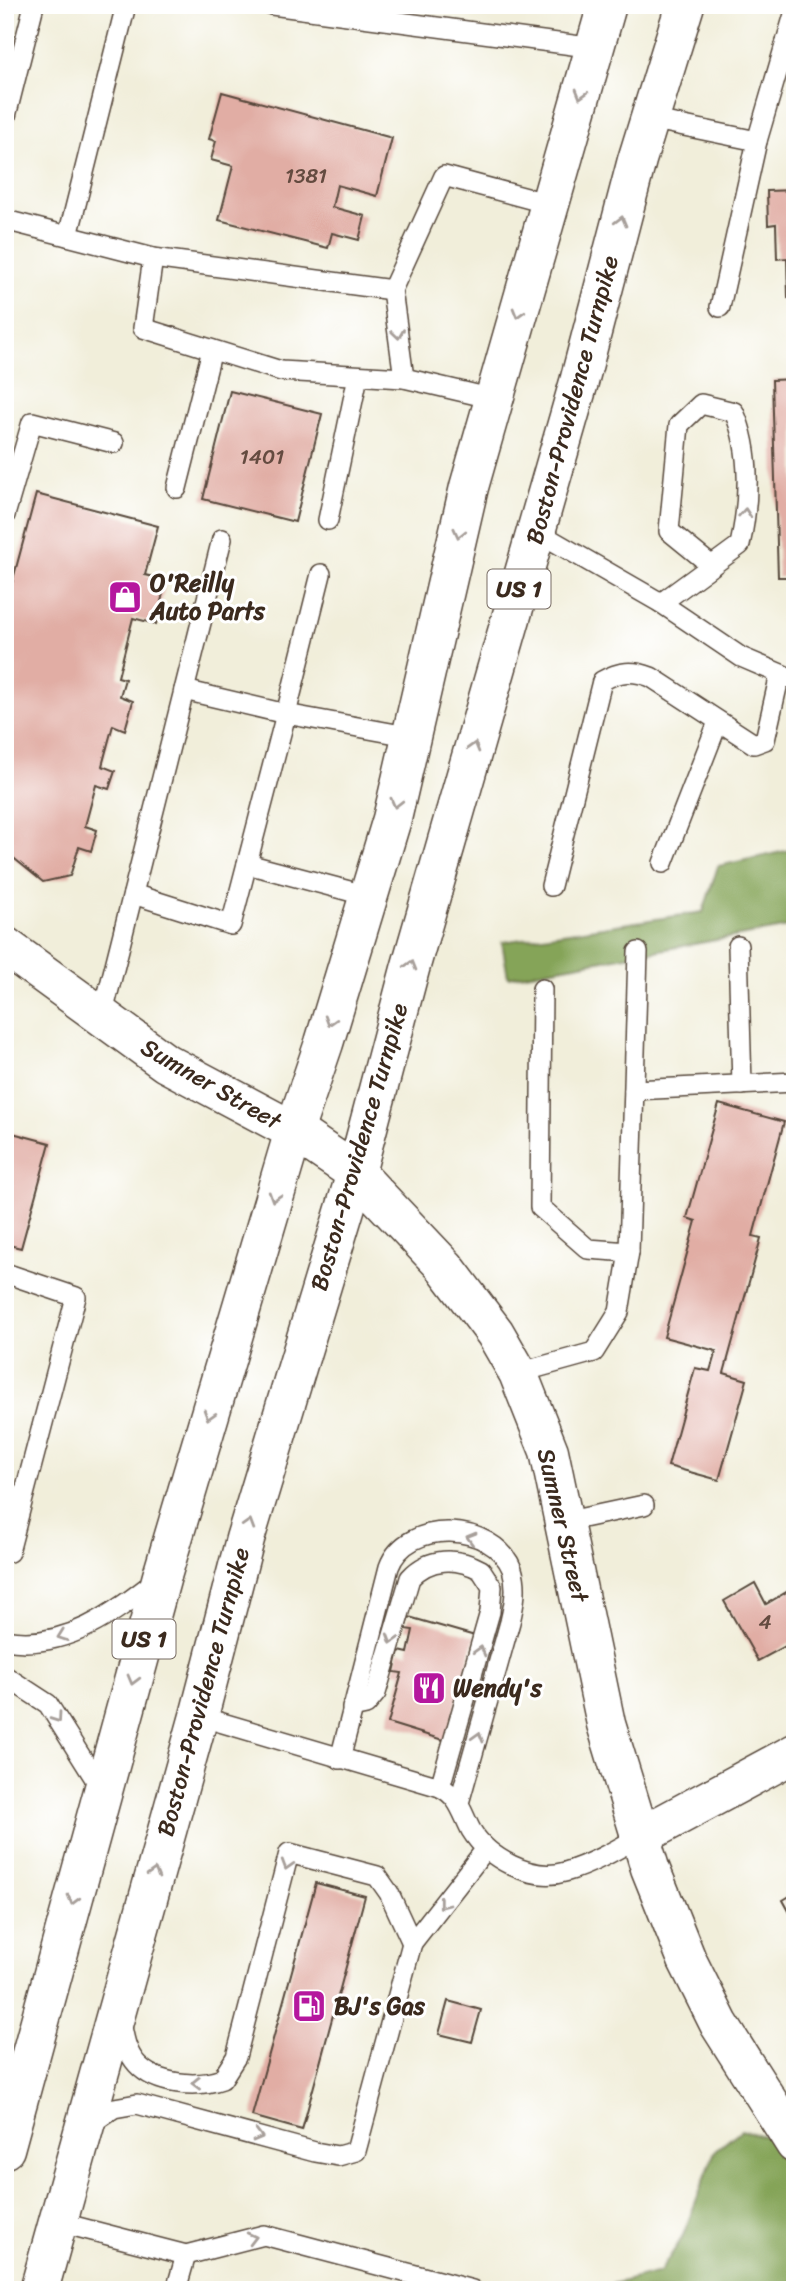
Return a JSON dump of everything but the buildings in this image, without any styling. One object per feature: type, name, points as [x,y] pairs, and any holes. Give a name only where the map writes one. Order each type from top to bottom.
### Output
[{"type":"main road","name":"US 1","points":[[5,2149],[162,1576],[294,1131],[368,896],[413,737],[469,487],[607,5]]},
{"type":"main road","name":"Boston-Providence Turnpike","points":[[39,2290],[117,2002],[199,1716],[244,1539],[356,1173],[410,969],[536,531],[650,120],[685,5]]},
{"type":"main road","name":"Sumner Street","points":[[5,946],[166,1063],[294,1131],[356,1173],[445,1267],[495,1333],[518,1373],[549,1451],[606,1724],[639,1837],[697,1982],[719,2024],[795,2144]]},
{"type":"main road","points":[[639,1837],[795,1753]]},
{"type":"lane","points":[[5,120],[34,5]]},
{"type":"lane","points":[[68,236],[126,5]]},
{"type":"lane","points":[[272,5],[595,48]]},
{"type":"lane","points":[[720,307],[757,141],[795,11]]},
{"type":"lane","points":[[774,81],[795,81]]},
{"type":"lane","points":[[650,120],[757,141]]},
{"type":"lane","points":[[404,378],[392,290],[444,176],[549,204]]},
{"type":"lane","points":[[5,220],[153,258],[392,290]]},
{"type":"lane","points":[[153,258],[143,328],[281,371],[404,378],[494,399]]},
{"type":"lane","points":[[177,488],[212,350]]},
{"type":"lane","points":[[328,520],[358,376]]},
{"type":"lane","points":[[661,603],[712,566],[740,545],[747,515],[744,435],[734,412],[701,404],[679,425],[669,531],[712,566]]},
{"type":"lane","points":[[5,515],[32,422],[114,443]]},
{"type":"lane","points":[[536,531],[661,603],[741,657],[788,677],[765,740],[760,744],[748,743],[651,677],[637,672],[623,673],[602,681],[551,886]]},
{"type":"lane","points":[[102,1017],[222,539]]},
{"type":"lane","points":[[133,894],[231,925],[321,574]]},
{"type":"lane","points":[[184,690],[286,714],[413,737]]},
{"type":"lane","points":[[663,863],[718,722]]},
{"type":"lane","points":[[247,864],[368,896]]},
{"type":"lane","points":[[738,946],[742,1085]]},
{"type":"lane","points":[[518,1373],[594,1352],[619,1312],[629,1252],[638,952]]},
{"type":"lane","points":[[542,989],[540,1207],[588,1249],[629,1252]]},
{"type":"lane","points":[[634,1090],[795,1082]]},
{"type":"lane","points":[[5,1273],[76,1297],[9,1552],[5,1551]]},
{"type":"lane","points":[[564,1522],[644,1505]]},
{"type":"lane","points":[[340,1759],[389,1567],[396,1551],[414,1538],[436,1532],[466,1535],[497,1549],[513,1572],[514,1605],[459,1803]]},
{"type":"lane","points":[[352,1708],[366,1705],[376,1693],[410,1578],[418,1569],[445,1561],[481,1570],[492,1587],[490,1612],[440,1787]]},
{"type":"lane","points":[[5,1640],[52,1640],[105,1619],[162,1576]]},
{"type":"lane","points":[[5,1676],[48,1704],[102,1791]]},
{"type":"lane","points":[[199,1716],[440,1787],[459,1803],[485,1850],[521,1868],[550,1874],[564,1872],[639,1837]]},
{"type":"lane","points":[[81,2134],[106,2111],[137,2104],[326,2154],[350,2154],[356,2151],[412,1943],[485,1850]]},
{"type":"lane","points":[[117,2002],[124,2040],[137,2065],[146,2072],[183,2083],[201,2084],[222,2079],[236,2057],[289,1853],[377,1876],[389,1893],[412,1943]]},
{"type":"lane","points":[[58,2222],[186,2255],[264,2235],[472,2290]]},
{"type":"lane","points":[[176,2290],[186,2255]]},
{"type":"green space","points":[[795,849],[795,926],[508,977],[502,942],[703,912],[718,866]]},
{"type":"green space","points":[[741,2130],[772,2138],[795,2178],[795,2290],[608,2290],[613,2284],[660,2272],[682,2238],[715,2151]]},
{"type":"place","name":"O'Reilly Auto Parts","points":[[125,597]]},
{"type":"place","name":"Wendy's","points":[[429,1688]]},
{"type":"place","name":"BJ's Gas","points":[[309,2006]]}]
